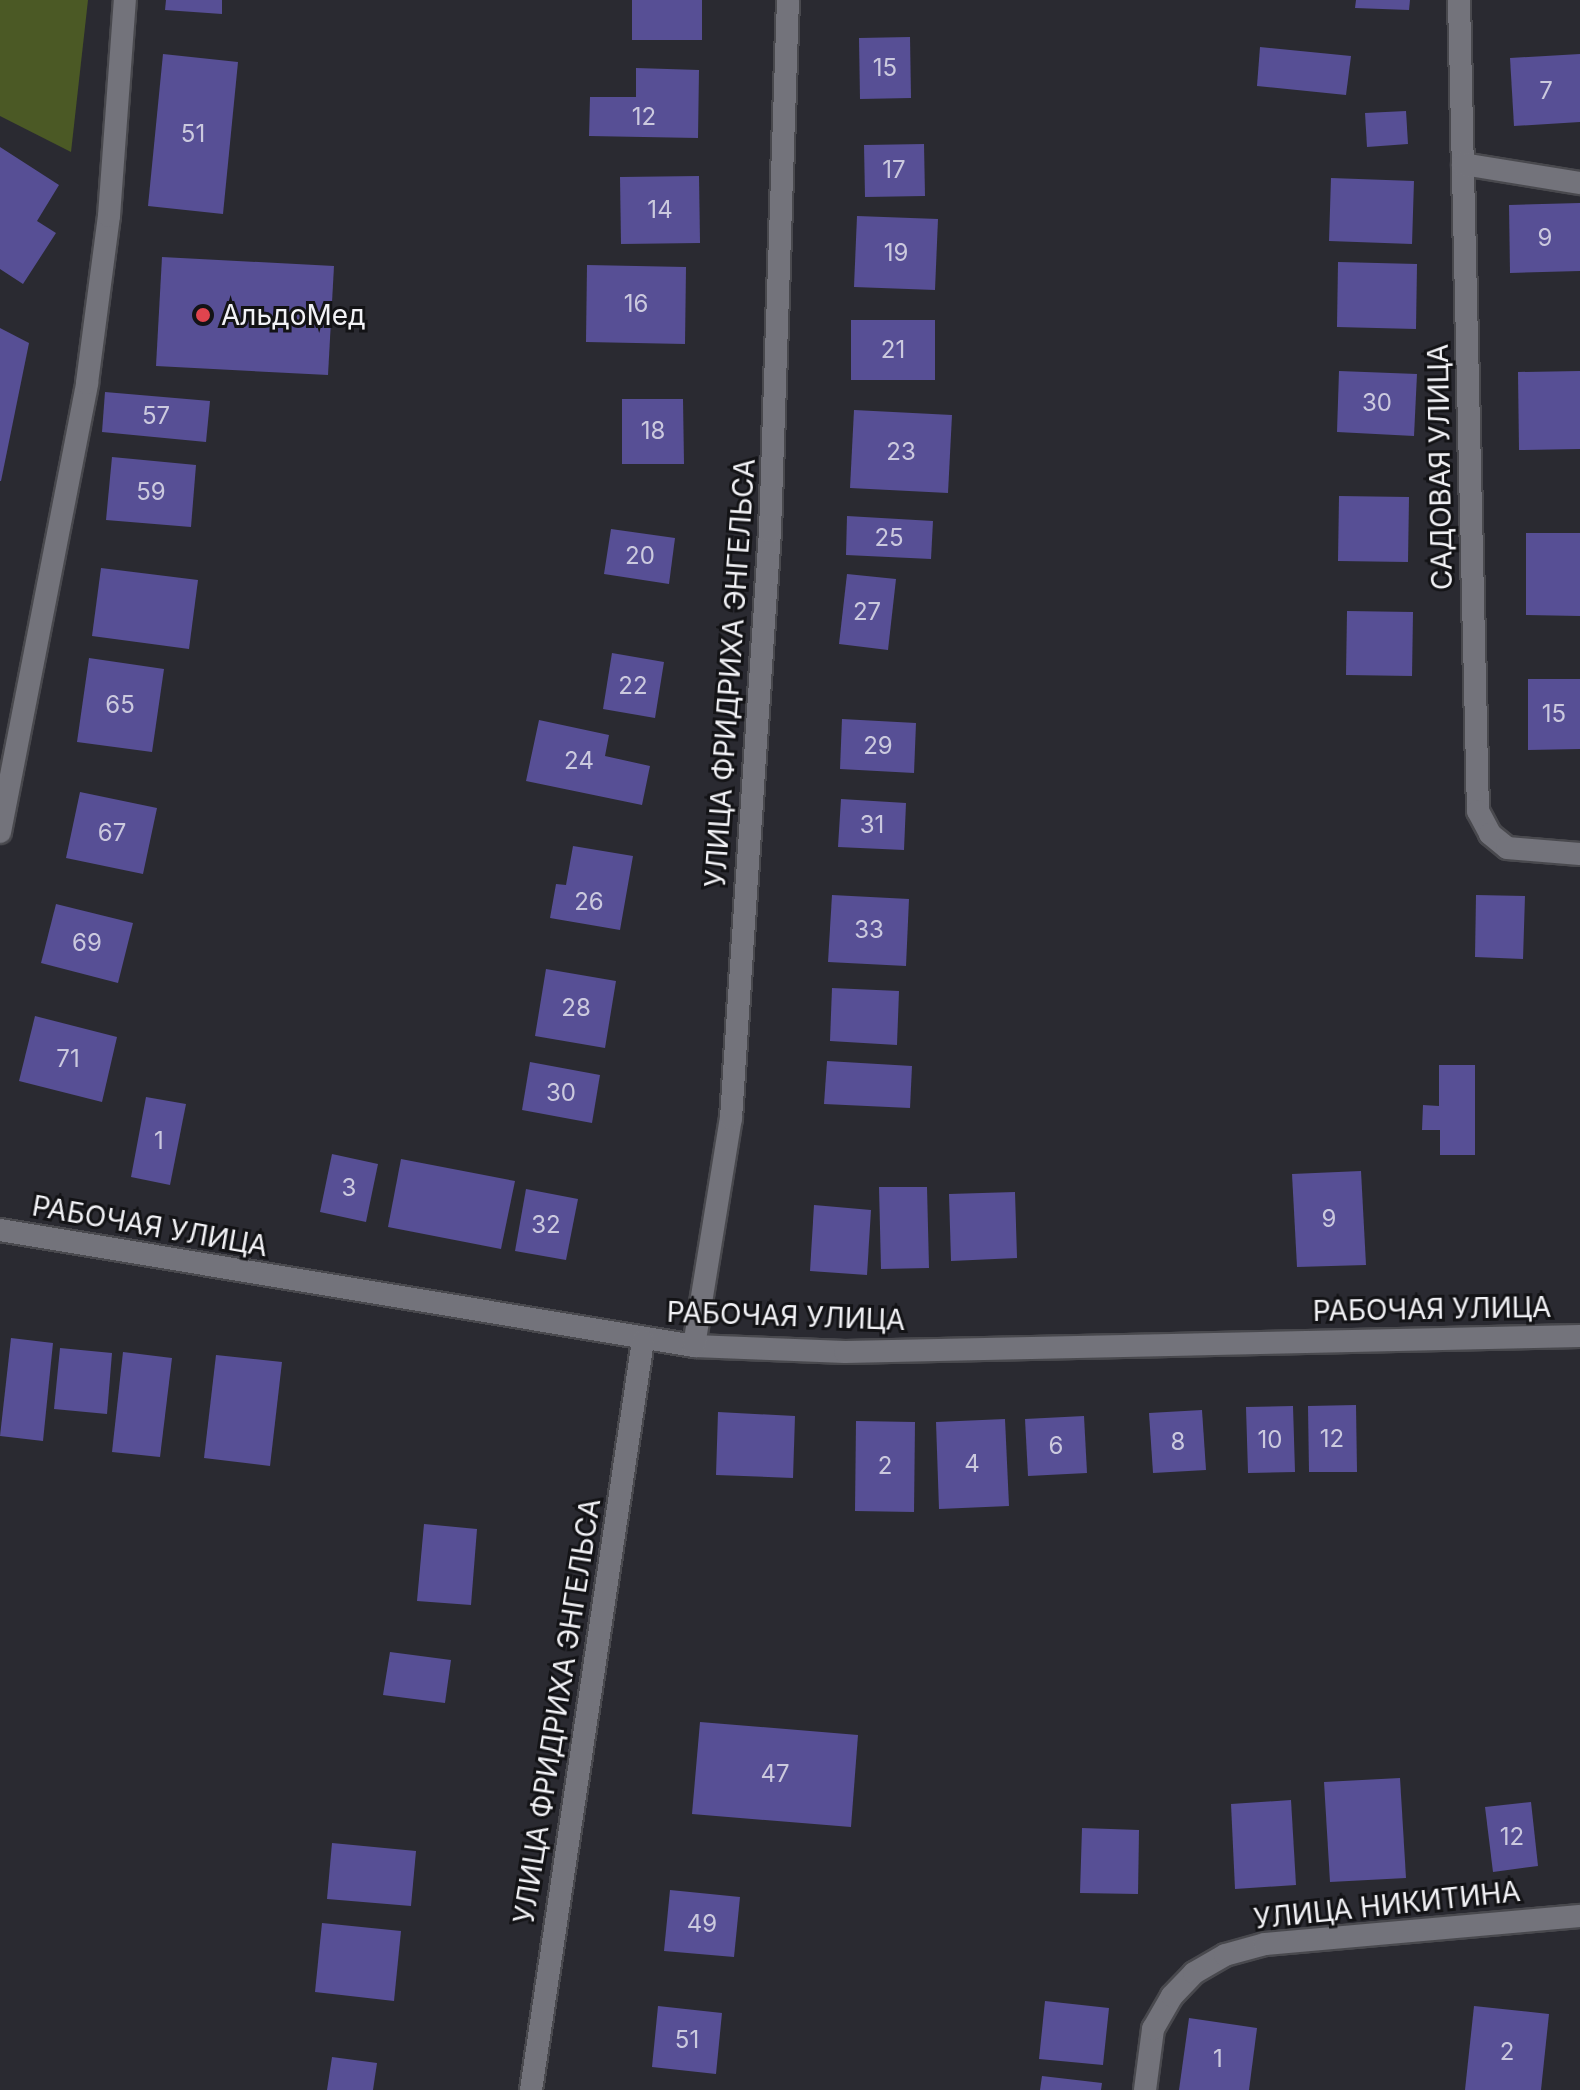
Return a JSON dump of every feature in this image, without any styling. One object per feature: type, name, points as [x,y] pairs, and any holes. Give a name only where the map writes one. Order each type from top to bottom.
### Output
[{"type":"street","points":[[0,832],[87,383],[109,216],[125,0]]},
{"type":"street","name":"УЛИЦА ФРИДРИХА ЭНГЕЛЬСА","points":[[694,1346],[731,1118],[770,531],[788,0]]},
{"type":"street","name":"САДОВАЯ УЛИЦА","points":[[1459,0],[1478,811],[1490,834],[1507,848],[1580,854]]},
{"type":"street","points":[[1463,164],[1580,183]]},
{"type":"street","name":"РАБОЧАЯ УЛИЦА","points":[[0,1230],[643,1341],[694,1346],[845,1352],[1580,1336]]},
{"type":"street","name":"УЛИЦА ФРИДРИХА ЭНГЕЛЬСА","points":[[531,2090],[643,1341]]},
{"type":"street","name":"УЛИЦА НИКИТИНА","points":[[1145,2090],[1153,2029],[1165,2007],[1194,1973],[1225,1955],[1265,1944],[1580,1916]]},
{"type":"green space","points":[[0,0],[88,0],[71,152],[0,116]]},
{"type":"building","points":[[166,0],[222,0],[222,14],[165,10]]},
{"type":"building","points":[[632,0],[702,0],[702,40],[632,40]]},
{"type":"building","points":[[1356,0],[1410,0],[1409,10],[1355,8]]},
{"type":"building","points":[[910,37],[911,98],[860,99],[859,38]]},
{"type":"building","points":[[1260,47],[1351,56],[1346,95],[1257,86]]},
{"type":"building","points":[[163,54],[238,62],[223,214],[148,206]]},
{"type":"building","points":[[1580,54],[1580,122],[1514,126],[1510,58]]},
{"type":"building","points":[[636,68],[699,70],[698,138],[589,136],[590,97],[636,97]]},
{"type":"building","points":[[1406,111],[1408,144],[1367,147],[1365,113]]},
{"type":"building","points":[[924,144],[925,196],[865,197],[864,145]]},
{"type":"building","points":[[0,147],[59,185],[37,221],[56,233],[23,284],[0,269]]},
{"type":"building","points":[[699,176],[700,243],[621,244],[620,177]]},
{"type":"building","points":[[1331,178],[1414,181],[1412,244],[1329,241]]},
{"type":"building","points":[[1580,203],[1580,271],[1510,273],[1509,205]]},
{"type":"building","points":[[857,216],[938,219],[935,290],[854,287]]},
{"type":"building","points":[[162,257],[334,266],[328,375],[156,366]]},
{"type":"building","points":[[1338,262],[1417,264],[1416,329],[1337,327]]},
{"type":"building","points":[[587,265],[686,267],[685,344],[586,342]]},
{"type":"building","points":[[851,320],[935,320],[935,380],[851,380]]},
{"type":"building","points":[[0,328],[29,343],[1,481],[0,481]]},
{"type":"building","points":[[1339,371],[1417,374],[1414,436],[1337,432]]},
{"type":"building","points":[[1580,371],[1580,449],[1519,450],[1518,372]]},
{"type":"building","points":[[105,392],[210,401],[206,442],[102,432]]},
{"type":"building","points":[[622,399],[683,399],[684,464],[622,464]]},
{"type":"building","points":[[854,410],[952,415],[948,493],[850,488]]},
{"type":"building","points":[[112,457],[196,465],[191,527],[106,520]]},
{"type":"building","points":[[1339,496],[1409,497],[1408,562],[1338,561]]},
{"type":"building","points":[[847,516],[933,521],[931,559],[846,555]]},
{"type":"building","points":[[611,529],[675,538],[669,584],[604,574]]},
{"type":"building","points":[[1526,533],[1580,533],[1580,616],[1526,615]]},
{"type":"building","points":[[101,568],[198,580],[189,649],[92,636]]},
{"type":"building","points":[[847,574],[896,579],[888,650],[839,644]]},
{"type":"building","points":[[1347,611],[1413,612],[1412,676],[1346,675]]},
{"type":"building","points":[[612,653],[664,662],[655,718],[603,709]]},
{"type":"building","points":[[89,658],[164,669],[152,752],[77,742]]},
{"type":"building","points":[[1528,679],[1580,679],[1580,749],[1528,750]]},
{"type":"building","points":[[842,719],[916,723],[914,773],[840,769]]},
{"type":"building","points":[[539,720],[609,735],[605,756],[650,766],[642,805],[526,781]]},
{"type":"building","points":[[80,792],[157,808],[143,874],[66,858]]},
{"type":"building","points":[[841,799],[906,803],[904,850],[838,847]]},
{"type":"building","points":[[573,846],[633,856],[620,930],[550,918],[556,884],[566,885]]},
{"type":"building","points":[[832,895],[909,899],[906,966],[828,962]]},
{"type":"building","points":[[1476,895],[1525,896],[1523,959],[1475,957]]},
{"type":"building","points":[[56,904],[133,923],[118,983],[41,963]]},
{"type":"building","points":[[546,969],[616,981],[605,1048],[535,1036]]},
{"type":"building","points":[[832,988],[899,991],[897,1045],[830,1041]]},
{"type":"building","points":[[35,1016],[117,1037],[102,1102],[19,1081]]},
{"type":"building","points":[[827,1061],[912,1066],[910,1108],[824,1104]]},
{"type":"building","points":[[530,1062],[600,1075],[592,1123],[522,1110]]},
{"type":"building","points":[[1439,1065],[1475,1065],[1475,1155],[1440,1155],[1440,1130],[1422,1130],[1423,1105],[1439,1106]]},
{"type":"building","points":[[146,1097],[186,1104],[170,1185],[131,1177]]},
{"type":"building","points":[[332,1154],[378,1164],[366,1222],[320,1212]]},
{"type":"building","points":[[401,1159],[515,1181],[501,1249],[388,1227]]},
{"type":"building","points":[[1361,1171],[1366,1265],[1297,1267],[1292,1174]]},
{"type":"building","points":[[879,1187],[927,1187],[929,1268],[881,1269]]},
{"type":"building","points":[[526,1189],[578,1199],[566,1260],[515,1251]]},
{"type":"building","points":[[1015,1192],[1017,1258],[951,1261],[949,1194]]},
{"type":"building","points":[[814,1205],[871,1210],[867,1275],[810,1271]]},
{"type":"building","points":[[11,1338],[53,1343],[43,1441],[0,1436]]},
{"type":"building","points":[[60,1348],[112,1353],[107,1414],[54,1409]]},
{"type":"building","points":[[123,1352],[172,1358],[160,1457],[112,1452]]},
{"type":"building","points":[[216,1355],[282,1362],[270,1466],[204,1458]]},
{"type":"building","points":[[1356,1405],[1357,1472],[1309,1472],[1308,1406]]},
{"type":"building","points":[[1293,1406],[1295,1472],[1248,1473],[1246,1407]]},
{"type":"building","points":[[1202,1410],[1206,1470],[1153,1473],[1149,1413]]},
{"type":"building","points":[[718,1412],[795,1416],[793,1478],[716,1475]]},
{"type":"building","points":[[1084,1416],[1087,1473],[1028,1476],[1025,1419]]},
{"type":"building","points":[[1005,1419],[1009,1506],[939,1509],[936,1422]]},
{"type":"building","points":[[856,1421],[915,1422],[914,1512],[855,1511]]},
{"type":"building","points":[[424,1524],[477,1529],[471,1605],[417,1601]]},
{"type":"building","points":[[390,1652],[451,1660],[445,1703],[383,1695]]},
{"type":"building","points":[[700,1722],[858,1735],[851,1827],[692,1814]]},
{"type":"building","points":[[1400,1778],[1406,1878],[1330,1882],[1324,1782]]},
{"type":"building","points":[[1291,1800],[1296,1885],[1235,1889],[1231,1804]]},
{"type":"building","points":[[1531,1802],[1538,1866],[1493,1872],[1485,1807]]},
{"type":"building","points":[[1082,1828],[1139,1830],[1138,1894],[1080,1893]]},
{"type":"building","points":[[332,1843],[416,1851],[411,1906],[327,1899]]},
{"type":"building","points":[[670,1890],[740,1897],[734,1957],[664,1951]]},
{"type":"building","points":[[322,1923],[401,1931],[394,2001],[315,1992]]},
{"type":"building","points":[[1045,2001],[1109,2008],[1103,2065],[1039,2059]]},
{"type":"building","points":[[658,2006],[722,2013],[716,2074],[652,2067]]},
{"type":"building","points":[[1474,2006],[1549,2014],[1541,2090],[1465,2090]]},
{"type":"building","points":[[1189,2018],[1257,2028],[1249,2090],[1179,2090]]},
{"type":"building","points":[[332,2057],[377,2063],[373,2090],[327,2090]]},
{"type":"building","points":[[1042,2076],[1102,2083],[1101,2090],[1040,2090]]},
{"type":"place","name":"АльдоМед","points":[[203,315]]}]
